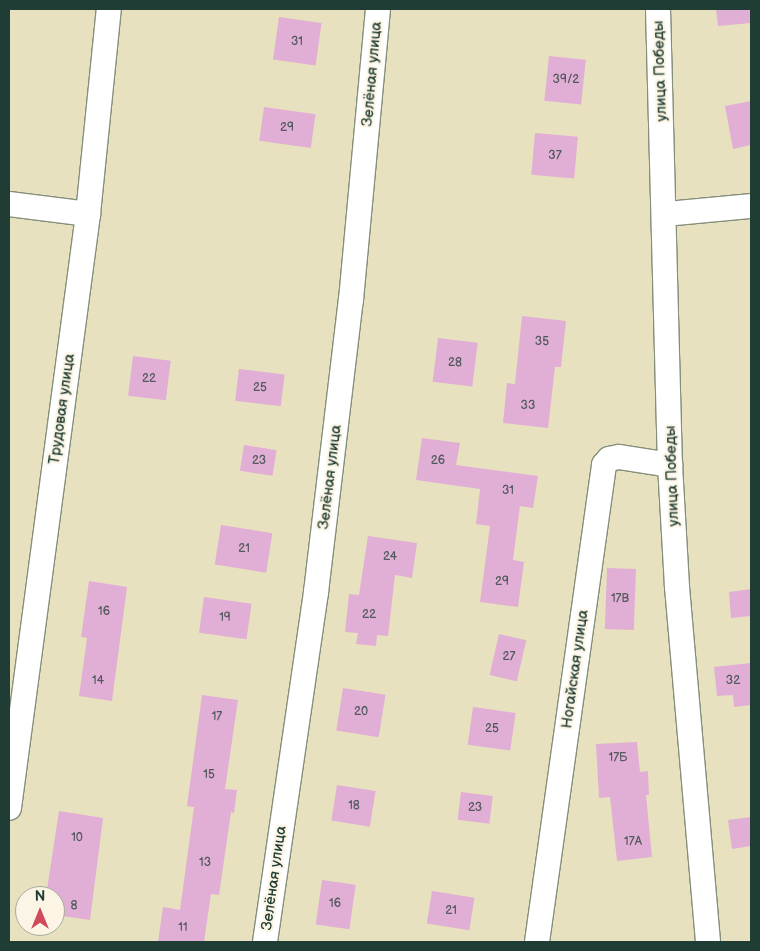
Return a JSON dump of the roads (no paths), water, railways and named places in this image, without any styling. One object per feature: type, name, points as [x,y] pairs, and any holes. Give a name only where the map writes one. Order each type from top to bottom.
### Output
[{"type":"street","name":"Трудовая улица","points":[[9,808],[88,214],[109,9]]},
{"type":"street","name":"Зелёная улица","points":[[265,942],[316,592],[351,300],[378,9]]},
{"type":"street","name":"улица Победы","points":[[658,9],[666,214],[670,465],[677,586],[708,942]]},
{"type":"street","points":[[9,204],[88,214]]},
{"type":"street","points":[[666,214],[751,206]]},
{"type":"street","name":"Ногайская улица","points":[[536,942],[604,465],[608,459],[619,457],[670,465]]}]
